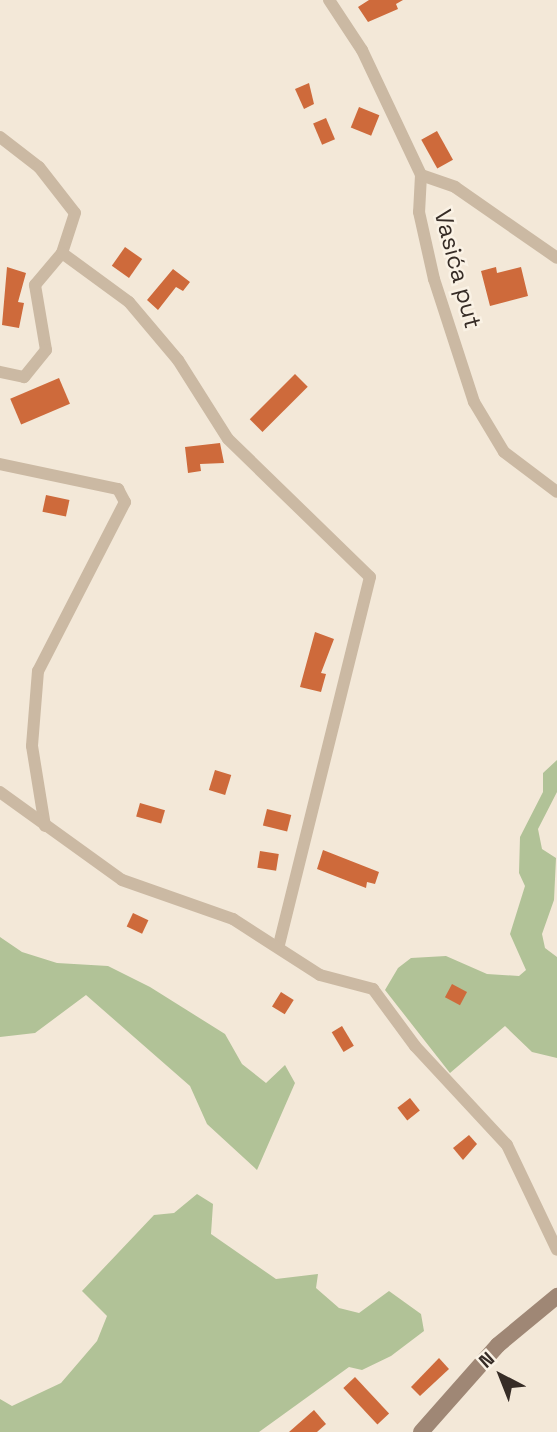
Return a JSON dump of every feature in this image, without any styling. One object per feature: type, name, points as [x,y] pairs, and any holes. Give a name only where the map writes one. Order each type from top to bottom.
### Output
[{"type":"street","name":"Vasića put","points":[[328,0],[362,50],[421,175],[419,212],[434,279],[474,402],[504,452],[557,492]]},
{"type":"street","points":[[0,137],[73,204],[62,254],[35,285],[46,350],[24,377],[0,372]]},
{"type":"street","points":[[421,175],[455,187],[557,258]]},
{"type":"street","points":[[62,254],[130,302],[178,360],[228,439],[370,578],[279,945]]},
{"type":"street","points":[[0,464],[118,489],[125,502],[38,671],[32,746],[45,826]]},
{"type":"street","points":[[0,792],[122,880],[233,919],[279,945],[320,975],[361,983],[384,998],[415,1046],[507,1145],[557,1250]]},
{"type":"street","points":[[421,1432],[498,1345],[557,1296]]},
{"type":"green space","points":[[557,760],[557,792],[538,829],[542,849],[556,858],[554,900],[542,934],[545,948],[557,957],[557,1058],[532,1052],[505,1026],[450,1073],[385,990],[398,968],[411,958],[446,956],[487,974],[519,976],[526,970],[510,934],[525,886],[519,873],[520,837],[543,792],[543,773]]},
{"type":"green space","points":[[0,937],[22,952],[57,963],[108,966],[150,987],[225,1034],[242,1064],[266,1083],[285,1065],[295,1083],[257,1170],[207,1124],[190,1086],[86,995],[35,1033],[0,1037]]},
{"type":"green space","points":[[197,1194],[213,1204],[211,1234],[276,1279],[318,1274],[316,1288],[339,1308],[359,1313],[389,1291],[421,1314],[424,1331],[391,1356],[362,1370],[349,1367],[259,1432],[0,1432],[0,1399],[12,1406],[61,1383],[97,1341],[107,1316],[82,1291],[154,1215],[174,1213]]},
{"type":"building","points":[[369,0],[403,0],[396,4],[398,9],[368,22],[358,7]]},
{"type":"building","points":[[309,83],[314,104],[304,109],[295,89]]},
{"type":"building","points":[[359,107],[379,115],[371,136],[351,127]]},
{"type":"building","points":[[326,118],[335,139],[322,145],[313,123]]},
{"type":"building","points":[[437,131],[453,160],[437,169],[421,140]]},
{"type":"building","points":[[125,247],[142,259],[129,278],[112,266]]},
{"type":"building","points":[[7,267],[26,273],[18,302],[24,303],[19,328],[2,325]]},
{"type":"building","points":[[496,267],[497,273],[521,267],[528,296],[490,306],[481,271]]},
{"type":"building","points":[[173,269],[190,282],[183,291],[176,287],[158,310],[147,300]]},
{"type":"building","points":[[295,374],[308,387],[262,432],[250,419]]},
{"type":"building","points":[[59,378],[70,404],[21,424],[10,399]]},
{"type":"building","points":[[220,443],[224,463],[200,464],[201,471],[188,473],[185,447]]},
{"type":"building","points":[[46,495],[69,500],[66,517],[42,512]]},
{"type":"building","points":[[315,632],[334,639],[321,673],[326,674],[321,692],[300,687]]},
{"type":"building","points":[[215,770],[231,775],[225,795],[209,790]]},
{"type":"building","points":[[140,803],[165,810],[161,824],[136,816]]},
{"type":"building","points":[[267,809],[291,815],[287,832],[263,825]]},
{"type":"building","points":[[323,850],[379,872],[375,884],[367,882],[366,888],[317,869]]},
{"type":"building","points":[[260,851],[279,854],[276,871],[257,868]]},
{"type":"building","points":[[133,913],[148,920],[142,934],[127,927]]},
{"type":"building","points":[[452,984],[467,992],[460,1005],[445,997]]},
{"type":"building","points":[[281,992],[294,1000],[285,1014],[272,1006]]},
{"type":"building","points":[[342,1026],[354,1046],[344,1052],[332,1032]]},
{"type":"building","points":[[410,1098],[420,1111],[407,1120],[397,1108]]},
{"type":"building","points":[[469,1135],[477,1144],[463,1160],[453,1148]]},
{"type":"building","points":[[439,1358],[449,1369],[420,1396],[411,1387]]},
{"type":"building","points":[[355,1377],[389,1414],[377,1424],[343,1388]]},
{"type":"building","points":[[314,1410],[326,1424],[317,1432],[289,1432]]}]
